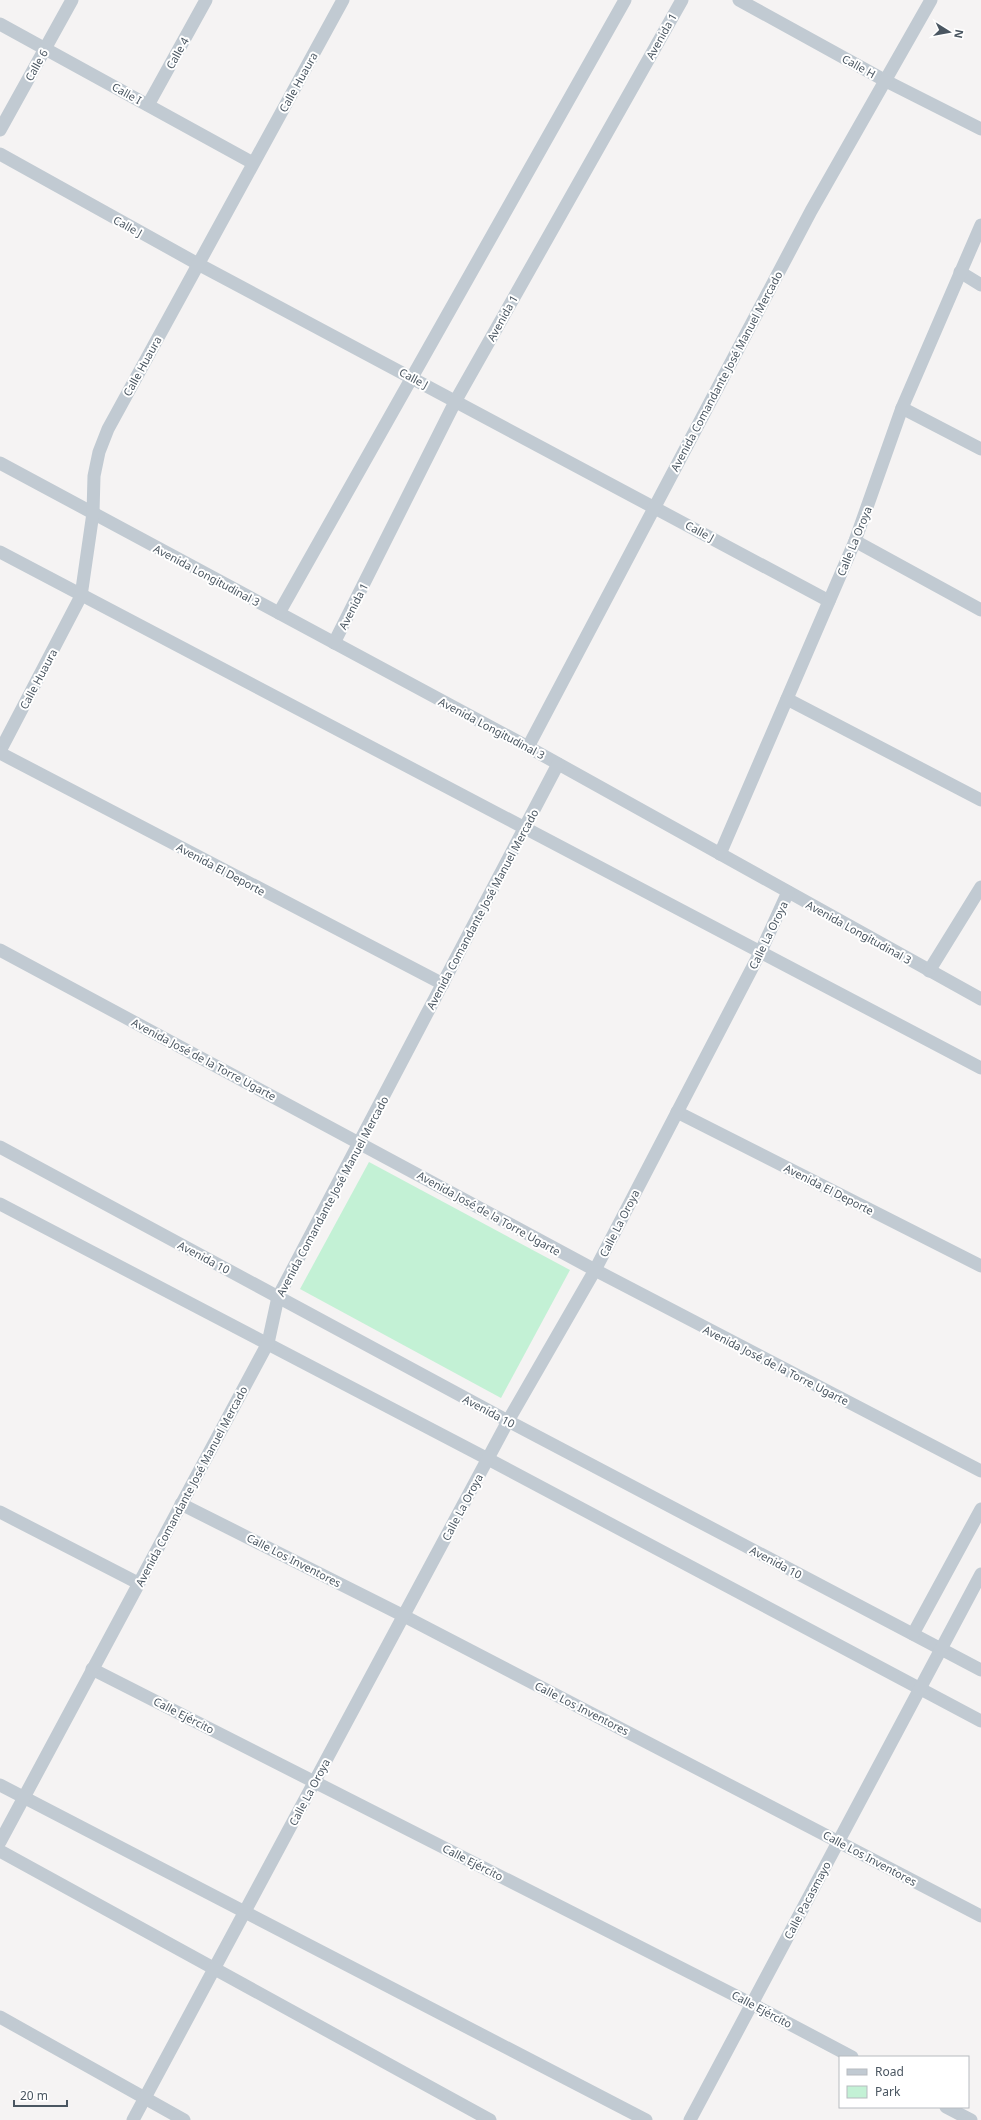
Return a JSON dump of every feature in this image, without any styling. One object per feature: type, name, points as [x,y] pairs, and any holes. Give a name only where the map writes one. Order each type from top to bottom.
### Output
[{"type":"street","name":"Calle 6","points":[[0,130],[72,0]]},
{"type":"street","name":"Calle 4","points":[[148,105],[206,0]]},
{"type":"street","name":"Calle Huaura","points":[[0,752],[81,596],[93,513],[94,476],[99,452],[108,429],[343,0]]},
{"type":"street","points":[[279,613],[411,376],[625,0]]},
{"type":"street","name":"Avenida 1","points":[[334,643],[456,400],[682,0]]},
{"type":"street","name":"Calle H","points":[[740,0],[886,81],[981,129]]},
{"type":"street","name":"Avenida Comandante José Manuel Mercado","points":[[528,747],[811,211],[931,0]]},
{"type":"street","name":"Calle I","points":[[0,24],[253,163]]},
{"type":"street","name":"Calle J","points":[[0,154],[198,264],[456,400],[829,601]]},
{"type":"street","name":"Calle La Oroya","points":[[720,854],[855,541],[902,408],[981,225]]},
{"type":"street","points":[[960,272],[981,285]]},
{"type":"street","points":[[902,408],[981,449]]},
{"type":"street","name":"Avenida Longitudinal 3","points":[[0,463],[528,747],[981,999]]},
{"type":"street","points":[[855,541],[981,610]]},
{"type":"street","points":[[0,552],[81,596],[524,829],[761,951],[981,1068]]},
{"type":"street","points":[[787,699],[981,800]]},
{"type":"street","name":"Avenida El Deporte","points":[[0,752],[442,984]]},
{"type":"street","name":"Avenida Comandante José Manuel Mercado","points":[[0,1842],[22,1798],[268,1343],[278,1297],[558,764]]},
{"type":"street","points":[[929,971],[981,887]]},
{"type":"street","name":"Calle La Oroya","points":[[133,2120],[508,1421],[595,1270],[761,951],[788,892]]},
{"type":"street","name":"Avenida José de la Torre Ugarte","points":[[0,950],[595,1270],[981,1471]]},
{"type":"street","name":"Avenida El Deporte","points":[[677,1112],[981,1266]]},
{"type":"street","name":"Avenida 10","points":[[0,1147],[508,1421],[981,1670]]},
{"type":"street","points":[[0,1204],[268,1343],[981,1721]]},
{"type":"street","name":"Calle Los Inventores","points":[[181,1504],[404,1616],[981,1916]]},
{"type":"street","points":[[913,1634],[981,1509]]},
{"type":"street","points":[[0,1512],[138,1583]]},
{"type":"street","name":"Calle Pacasmayo","points":[[690,2120],[981,1574]]},
{"type":"street","name":"Calle Ejército","points":[[92,1669],[752,2004],[850,2056]]},
{"type":"street","points":[[0,1785],[22,1798],[646,2120]]},
{"type":"street","points":[[0,1851],[490,2120]]},
{"type":"street","points":[[0,2017],[144,2099],[184,2120]]},
{"type":"street","points":[[948,2108],[971,2120]]},
{"type":"green space","points":[[369,1162],[570,1270],[501,1398],[300,1289]]}]
